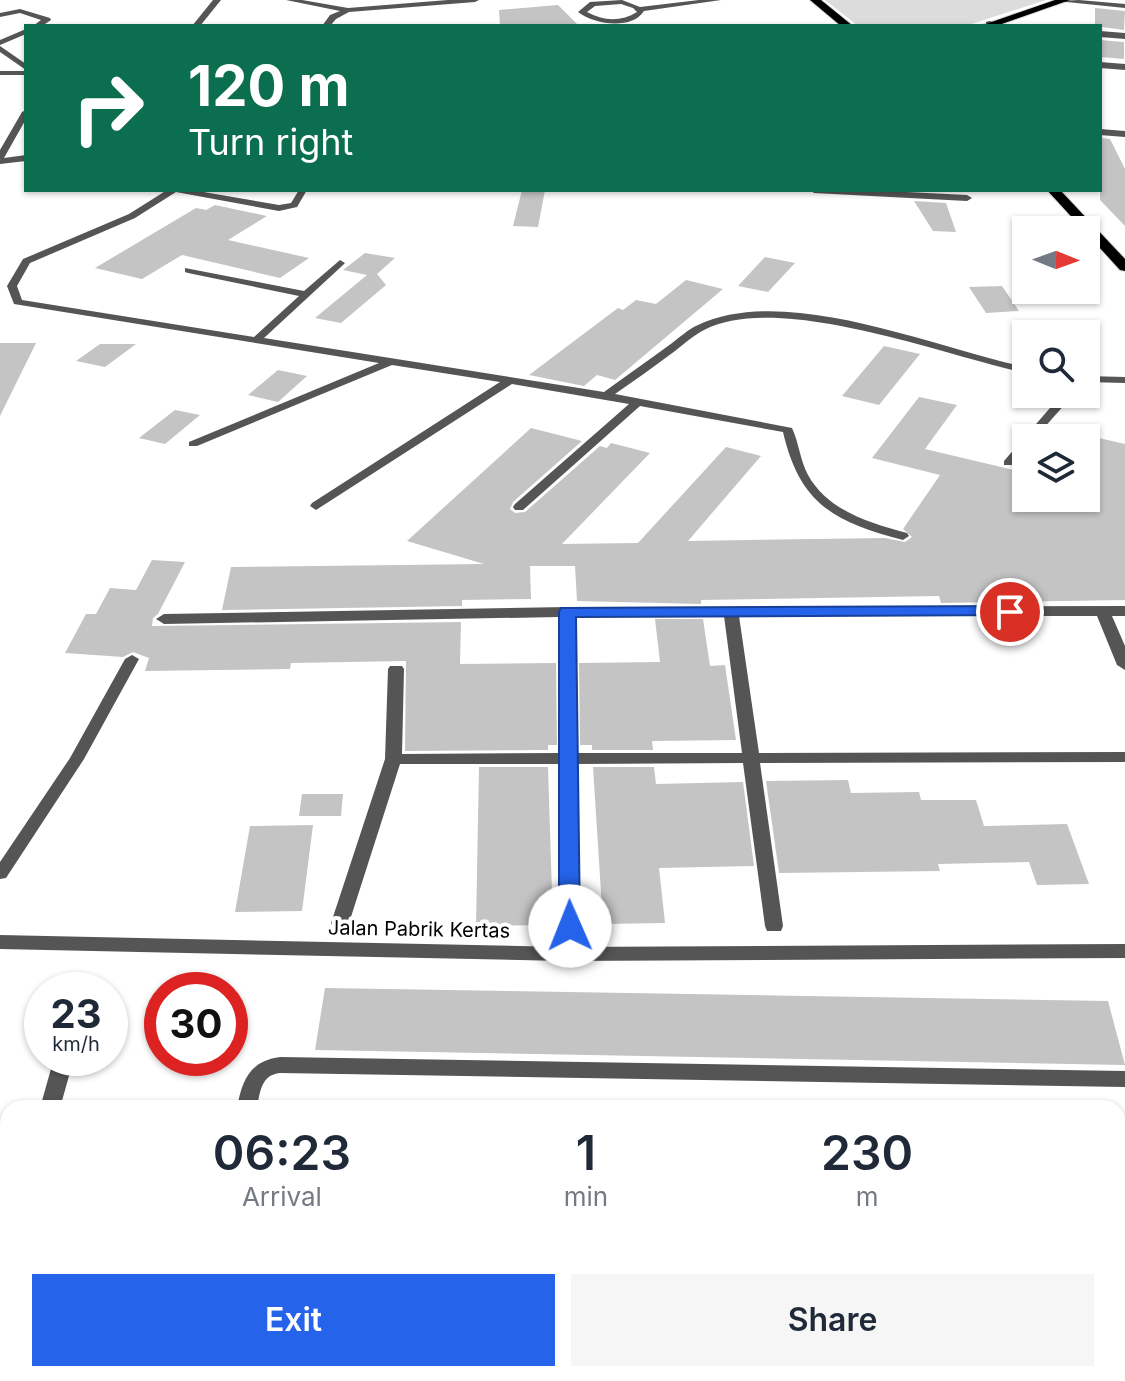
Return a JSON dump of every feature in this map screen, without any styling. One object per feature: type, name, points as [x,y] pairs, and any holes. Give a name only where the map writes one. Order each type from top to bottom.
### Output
[{"type":"main road","points":[[815,0],[845,24]]},
{"type":"main road","points":[[990,24],[1063,1]]},
{"type":"main road","points":[[1055,192],[1125,267]]},
{"type":"street","points":[[1063,1],[1125,6]]},
{"type":"street","points":[[1102,34],[1125,36]]},
{"type":"street","points":[[1102,65],[1125,67]]},
{"type":"street","points":[[1102,132],[1125,134]]},
{"type":"street","points":[[1103,611],[1125,665]]},
{"type":"street","points":[[164,619],[567,612],[1125,611]]},
{"type":"street","points":[[567,612],[570,926]]},
{"type":"street","points":[[731,612],[774,926]]},
{"type":"street","points":[[340,923],[393,759],[396,669]]},
{"type":"street","points":[[393,759],[1125,757]]},
{"type":"street","name":"Jalan Pabrik Kertas","points":[[0,942],[564,954],[1125,951]]},
{"type":"street","points":[[249,1100],[255,1076],[269,1065],[1125,1079]]},
{"type":"street","points":[[52,1100],[59,1076]]},
{"type":"lane","points":[[198,24],[217,0]]},
{"type":"lane","points":[[290,0],[348,10],[475,0]]},
{"type":"lane","points":[[640,9],[639,15],[620,23],[582,12],[587,6],[601,1],[621,2],[640,9],[717,0]]},
{"type":"lane","points":[[328,24],[333,17],[348,10]]},
{"type":"lane","points":[[0,15],[20,11],[47,20],[40,24]]},
{"type":"lane","points":[[24,32],[0,45],[24,68]]},
{"type":"lane","points":[[0,73],[24,70]]},
{"type":"lane","points":[[0,159],[24,116]]},
{"type":"lane","points":[[0,159],[24,158]]},
{"type":"lane","points":[[172,192],[132,216],[26,261],[12,286],[18,302],[606,396],[788,430],[798,469],[818,497],[859,524],[903,536]]},
{"type":"lane","points":[[187,192],[279,208],[294,205],[302,192]]},
{"type":"lane","points":[[852,192],[967,198]]},
{"type":"lane","points":[[255,341],[340,263]]},
{"type":"lane","points":[[188,270],[306,294]]},
{"type":"lane","points":[[606,396],[701,327],[718,319],[746,315],[819,320],[859,327],[1012,366]]},
{"type":"lane","points":[[193,444],[390,362]]},
{"type":"lane","points":[[1100,379],[1125,380]]},
{"type":"lane","points":[[316,506],[510,381]]},
{"type":"lane","points":[[519,507],[637,402]]},
{"type":"lane","points":[[1042,424],[1056,408]]},
{"type":"lane","points":[[1008,463],[1012,458]]},
{"type":"lane","points":[[0,874],[77,759],[132,659]]},
{"type":"shaded area","points":[[825,0],[1046,0],[971,24],[855,24]]},
{"type":"building","points":[[558,5],[577,24],[500,24],[499,10]]},
{"type":"building","points":[[1095,8],[1125,11],[1124,30],[1095,24]]},
{"type":"building","points":[[1102,40],[1124,42],[1124,59],[1102,57]]},
{"type":"building","points":[[1102,138],[1110,139],[1125,169],[1125,226],[1100,200]]},
{"type":"building","points":[[522,192],[545,192],[538,227],[513,226]]},
{"type":"building","points":[[914,201],[946,203],[956,232],[933,231]]},
{"type":"building","points":[[215,205],[267,216],[228,240],[309,258],[280,278],[182,255],[142,279],[95,268],[196,208],[206,210]]},
{"type":"building","points":[[365,253],[395,258],[377,274],[386,285],[341,323],[315,318],[367,275],[343,270]]},
{"type":"building","points":[[765,257],[795,263],[768,292],[738,286]]},
{"type":"building","points":[[686,280],[723,289],[615,380],[597,375],[584,386],[529,375],[618,308],[623,310],[636,300],[656,304]]},
{"type":"building","points":[[1002,286],[1019,311],[986,313],[969,287]]},
{"type":"building","points":[[0,343],[36,343],[0,416]]},
{"type":"building","points":[[100,344],[136,344],[105,367],[76,361]]},
{"type":"building","points":[[884,346],[920,354],[879,405],[842,396]]},
{"type":"building","points":[[278,370],[307,376],[278,402],[248,395]]},
{"type":"building","points":[[919,397],[957,405],[925,449],[1012,470],[1012,512],[1100,512],[1100,438],[1125,444],[1125,600],[941,603],[939,596],[701,600],[701,604],[577,601],[575,566],[530,566],[531,599],[462,600],[462,606],[222,610],[231,567],[484,564],[407,541],[531,428],[582,441],[513,502],[510,509],[515,513],[525,512],[600,446],[607,448],[611,443],[650,453],[562,544],[638,543],[726,447],[761,456],[688,541],[885,538],[905,542],[912,537],[903,529],[940,475],[872,458]]},
{"type":"building","points":[[175,410],[200,415],[165,444],[139,438]]},
{"type":"building","points":[[152,560],[185,562],[153,618],[152,626],[461,622],[460,664],[556,663],[557,745],[548,745],[548,750],[405,751],[406,661],[291,663],[290,669],[145,671],[149,658],[133,652],[123,657],[65,653],[86,614],[96,614],[110,588],[136,590]]},
{"type":"building","points":[[655,619],[703,619],[710,666],[725,665],[736,740],[652,741],[653,750],[592,750],[592,745],[580,745],[579,663],[660,662]]},
{"type":"building","points":[[479,767],[548,767],[553,925],[476,926]]},
{"type":"building","points":[[593,767],[654,767],[656,784],[743,782],[754,866],[659,868],[665,923],[603,924]]},
{"type":"building","points":[[848,780],[851,793],[919,792],[921,800],[976,800],[984,826],[1067,824],[1089,884],[1037,885],[1029,862],[938,864],[940,871],[779,873],[766,781]]},
{"type":"building","points":[[302,794],[343,794],[341,816],[299,816]]},
{"type":"building","points":[[313,825],[302,911],[235,912],[250,826]]},
{"type":"building","points":[[325,988],[1108,1001],[1125,1065],[315,1050]]},
{"type":"route","points":[[570,926],[567,612],[1010,612]]}]
